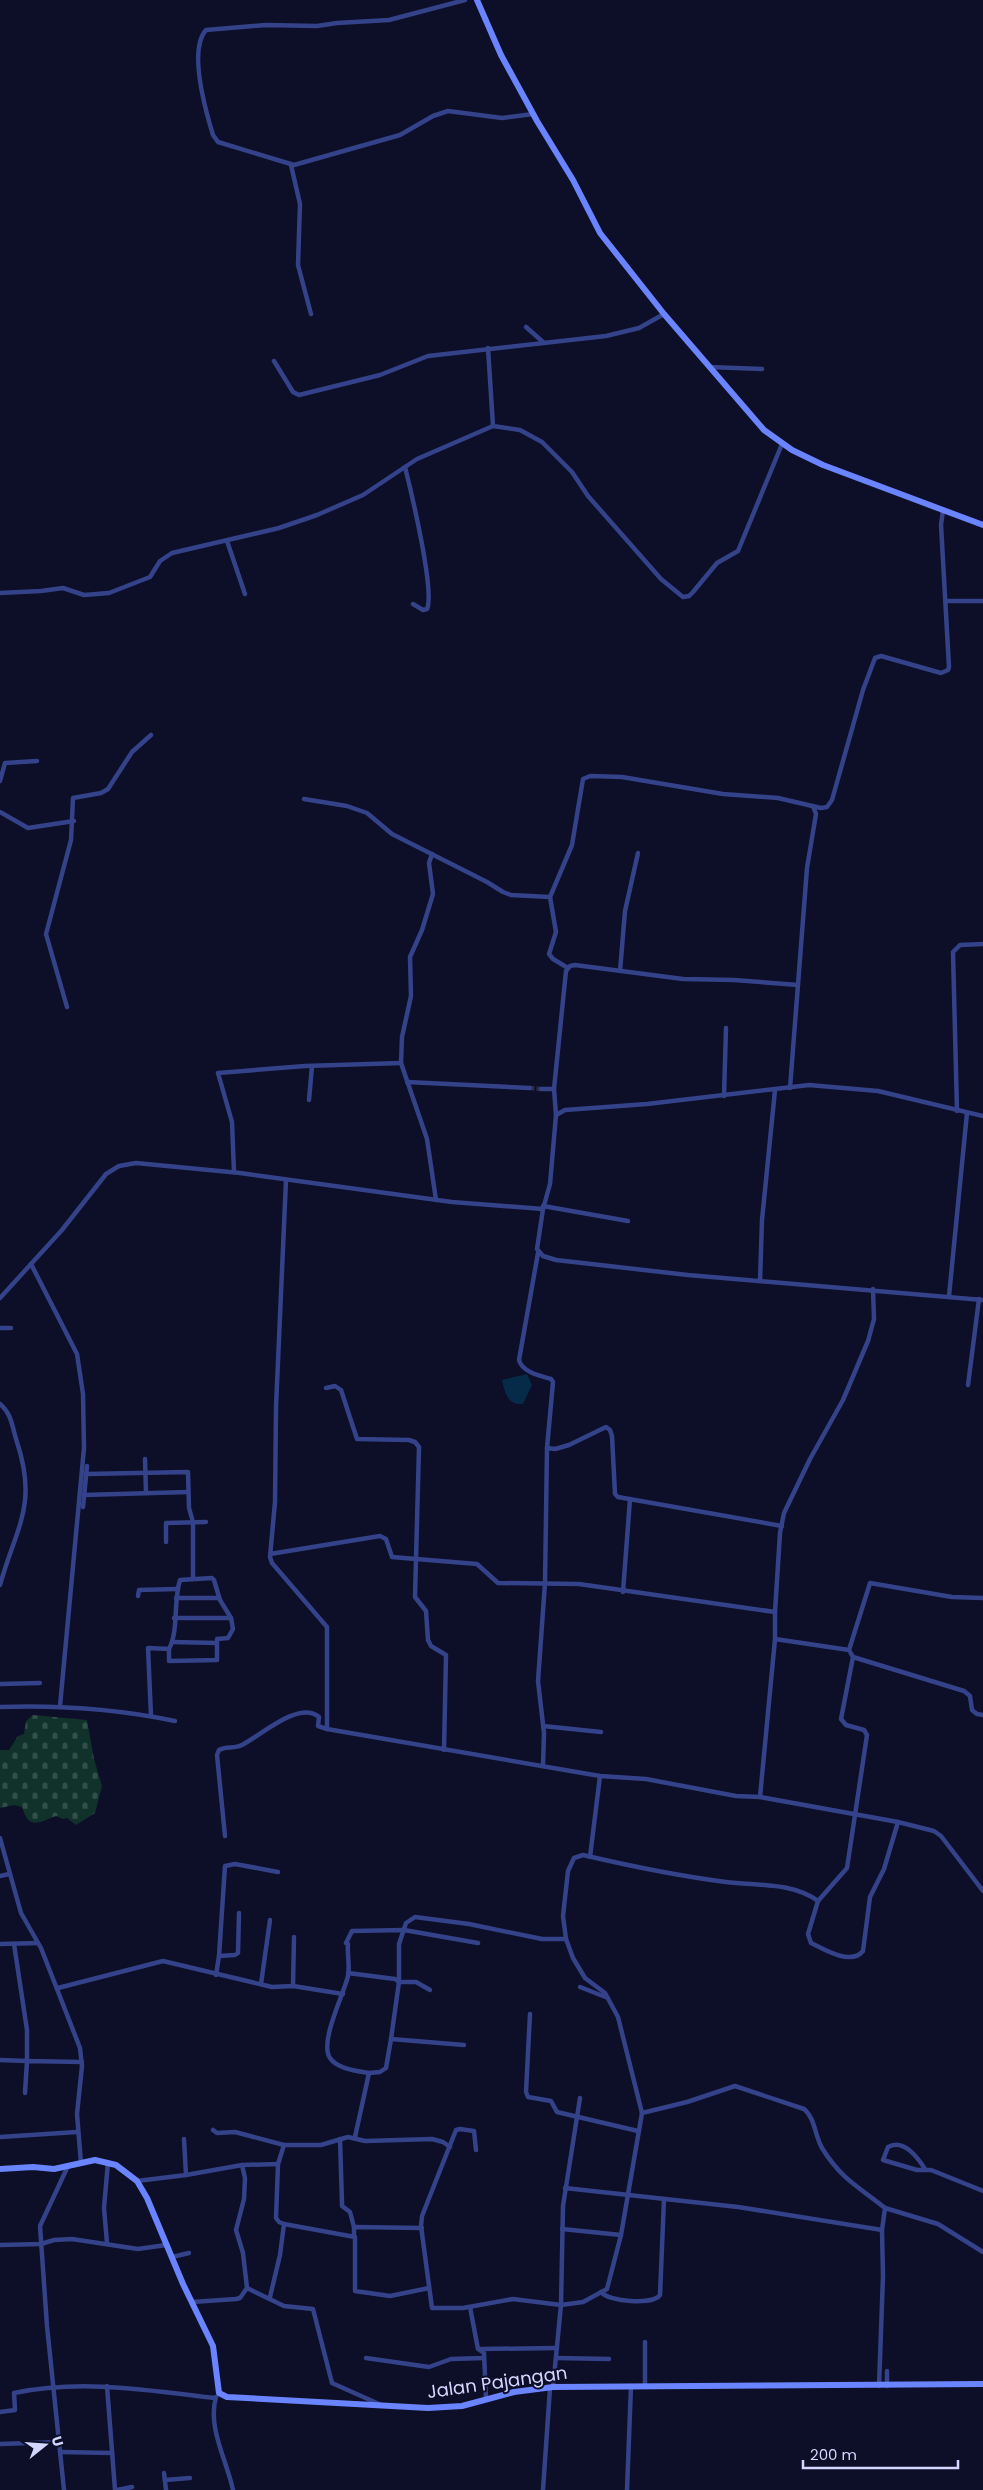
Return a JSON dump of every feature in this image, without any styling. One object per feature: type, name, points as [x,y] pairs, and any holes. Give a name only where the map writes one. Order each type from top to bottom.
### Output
[{"type":"main road","points":[[477,0],[501,55],[533,114],[573,180],[600,233],[664,314],[764,430],[782,444],[823,465],[983,525]]},
{"type":"main road","points":[[0,2169],[32,2167],[47,2169],[96,2160],[116,2165],[137,2182],[147,2198],[166,2245],[215,2350],[217,2396]]},
{"type":"main road","name":"Jalan Pajangan","points":[[217,2396],[428,2408],[462,2406],[514,2392],[552,2387],[983,2384]]},
{"type":"street","points":[[466,0],[389,20],[317,26],[266,25],[205,32],[202,39],[198,72],[215,139],[291,165],[304,163],[400,135],[433,116],[448,111],[502,118],[533,114]]},
{"type":"street","points":[[291,165],[300,204],[298,266],[311,314]]},
{"type":"street","points":[[274,361],[292,392],[299,395],[380,374],[428,356],[628,331],[664,314]]},
{"type":"street","points":[[526,327],[543,342]]},
{"type":"street","points":[[488,348],[493,426]]},
{"type":"street","points":[[709,367],[762,369]]},
{"type":"street","points":[[0,593],[34,592],[63,588],[84,595],[109,593],[150,577],[160,561],[172,553],[227,541],[318,515],[363,495],[417,459],[452,446],[493,426],[520,430],[542,442],[572,472],[588,496],[661,579],[683,597],[688,596],[700,585],[717,563],[736,553],[742,545],[782,444]]},
{"type":"street","points":[[405,467],[419,530],[429,597],[427,609],[423,610],[414,604]]},
{"type":"street","points":[[568,968],[553,959],[549,954],[556,932],[550,898],[570,853],[580,785],[586,777],[629,778],[723,794],[778,798],[813,806],[827,807],[832,800],[863,690],[875,658],[881,656],[941,673],[948,670],[947,600],[941,525],[943,510]]},
{"type":"street","points":[[227,541],[245,594]]},
{"type":"street","points":[[947,600],[983,601]]},
{"type":"street","points":[[67,1007],[46,934],[71,840],[74,821],[73,798],[101,793],[108,789],[132,752],[151,735]]},
{"type":"street","points":[[0,781],[4,763],[37,761]]},
{"type":"street","points":[[304,799],[347,806],[367,813],[392,834],[510,895],[550,898]]},
{"type":"street","points":[[790,1088],[807,868],[816,814],[813,806]]},
{"type":"street","points":[[0,812],[28,828],[74,821]]},
{"type":"street","points":[[620,971],[625,911],[638,852]]},
{"type":"street","points":[[432,854],[428,863],[432,894],[422,930],[410,957],[411,996],[402,1037],[401,1063],[427,1140],[436,1200]]},
{"type":"street","points":[[957,1111],[952,955],[954,949],[960,945],[983,944]]},
{"type":"street","points":[[568,968],[575,965],[683,979],[734,980],[798,985]]},
{"type":"street","points":[[543,1766],[543,1726],[538,1681],[545,1583],[547,1448],[553,1382],[521,1366],[519,1360],[538,1253],[543,1207],[550,1184],[556,1115],[554,1089],[568,968]]},
{"type":"street","points":[[724,1096],[726,1028]]},
{"type":"street","points":[[234,1172],[232,1122],[218,1073],[312,1066],[401,1063]]},
{"type":"street","points":[[309,1100],[312,1066]]},
{"type":"street","points":[[407,1082],[530,1088]]},
{"type":"street","points":[[556,1115],[573,1109],[647,1104],[809,1085],[842,1086],[878,1091],[983,1116]]},
{"type":"street","points":[[541,1089],[554,1089]]},
{"type":"street","points":[[760,1281],[762,1220],[775,1090]]},
{"type":"street","points":[[949,1296],[967,1113]]},
{"type":"street","points":[[0,1298],[32,1264],[112,1169],[136,1163],[234,1172],[436,1200],[543,1207],[628,1221]]},
{"type":"street","points":[[286,1180],[276,1407],[276,1502],[270,1554],[272,1563],[327,1627],[327,1729]]},
{"type":"street","points":[[538,1253],[564,1261],[760,1281],[981,1299],[968,1385]]},
{"type":"street","points":[[32,1264],[77,1354],[83,1394],[84,1448],[60,1706]]},
{"type":"street","points":[[760,1797],[775,1639],[775,1612],[782,1526],[786,1510],[843,1400],[868,1342],[874,1319],[873,1289]]},
{"type":"street","points":[[0,1328],[11,1328]]},
{"type":"street","points":[[326,1388],[335,1386],[341,1390],[357,1439],[408,1440],[419,1447],[415,1597],[426,1611],[428,1640],[431,1646],[446,1655],[444,1750]]},
{"type":"street","points":[[0,1404],[10,1415],[19,1448],[26,1487],[24,1512],[19,1532],[6,1563],[0,1585]]},
{"type":"street","points":[[547,1448],[555,1449],[569,1445],[590,1437],[598,1430],[606,1427],[610,1430],[612,1436],[615,1494],[630,1499],[782,1526]]},
{"type":"street","points":[[145,1459],[146,1493]]},
{"type":"street","points":[[83,1507],[87,1466]]},
{"type":"street","points":[[86,1474],[188,1472],[189,1508],[193,1522],[193,1579]]},
{"type":"street","points":[[84,1496],[188,1492]]},
{"type":"street","points":[[623,1592],[630,1499]]},
{"type":"street","points":[[166,1542],[166,1523],[206,1522]]},
{"type":"street","points":[[270,1554],[376,1536],[384,1538],[392,1557],[476,1564],[498,1583],[579,1584],[623,1592],[775,1612]]},
{"type":"street","points":[[212,1578],[214,1580],[219,1598],[231,1618],[233,1630],[228,1638],[217,1639],[217,1660],[168,1661],[168,1649],[172,1642],[177,1589],[180,1580],[193,1579],[212,1578]]},
{"type":"street","points":[[898,1822],[884,1869],[870,1897],[861,1954],[854,1956],[835,1954],[811,1943],[808,1934],[818,1901],[846,1872],[856,1814],[867,1735],[864,1730],[846,1725],[841,1719],[853,1657],[849,1650],[870,1583],[952,1597],[983,1598]]},
{"type":"street","points":[[138,1596],[139,1590],[177,1589]]},
{"type":"street","points":[[176,1598],[219,1598]]},
{"type":"street","points":[[174,1618],[231,1618]]},
{"type":"street","points":[[775,1639],[849,1650]]},
{"type":"street","points":[[172,1642],[217,1643]]},
{"type":"street","points":[[151,1716],[148,1648],[168,1649]]},
{"type":"street","points":[[853,1657],[964,1691],[970,1696],[972,1710],[977,1714],[983,1715]]},
{"type":"street","points":[[0,1684],[40,1683]]},
{"type":"street","points":[[0,1707],[60,1706],[151,1716],[175,1721]]},
{"type":"street","points":[[225,1836],[217,1755],[219,1750],[241,1746],[298,1713],[317,1715],[319,1717],[318,1726],[327,1729],[600,1776],[646,1779],[736,1796],[760,1797],[898,1822],[938,1833],[983,1891]]},
{"type":"street","points":[[543,1726],[600,1732]]},
{"type":"street","points":[[590,1857],[600,1776]]},
{"type":"street","points":[[0,1838],[21,1913],[38,1943],[58,1988],[80,2048],[82,2062],[77,2132],[81,2163]]},
{"type":"street","points":[[476,2150],[474,2131],[456,2130],[422,2216],[429,2288],[433,2309],[470,2307],[499,2300],[513,2299],[561,2305],[584,2302],[601,2292],[610,2284],[629,2194],[642,2113],[618,2017],[609,1999],[585,1978],[573,1958],[566,1939],[563,1916],[568,1871],[577,1856],[590,1857],[725,1882],[790,1888],[810,1894],[818,1901]]},
{"type":"street","points":[[216,1975],[225,1866],[235,1864],[278,1872]]},
{"type":"street","points":[[0,1876],[9,1874]]},
{"type":"street","points":[[219,1956],[235,1955],[238,1953],[239,1914]]},
{"type":"street","points":[[478,1943],[404,1930],[353,1929],[346,1942],[348,1973],[343,1994],[331,2024],[327,2048],[328,2056],[334,2063],[370,2073],[380,2072],[386,2068],[399,1982],[399,1944],[404,1930],[406,1923],[415,1917],[469,1924],[542,1940],[566,1939]]},
{"type":"street","points":[[262,1984],[270,1920]]},
{"type":"street","points":[[293,1986],[294,1937]]},
{"type":"street","points":[[0,1944],[38,1943]]},
{"type":"street","points":[[14,1944],[27,2030],[25,2093]]},
{"type":"street","points":[[58,1988],[163,1961],[216,1975],[262,1984],[293,1986],[343,1994]]},
{"type":"street","points":[[348,1973],[395,1979],[399,1982],[416,1982],[430,1990]]},
{"type":"street","points":[[580,1987],[609,1999]]},
{"type":"street","points":[[530,2014],[526,2094],[531,2098],[551,2101],[557,2112],[638,2131]]},
{"type":"street","points":[[391,2039],[464,2045]]},
{"type":"street","points":[[0,2060],[82,2062]]},
{"type":"street","points":[[355,2137],[370,2073]]},
{"type":"street","points":[[642,2113],[687,2102],[735,2086],[804,2109],[809,2116],[822,2147],[838,2170],[852,2185],[885,2208],[938,2224],[983,2252]]},
{"type":"street","points":[[543,2490],[561,2305],[562,2229],[565,2188],[580,2098]]},
{"type":"street","points":[[213,2130],[217,2133],[235,2132],[284,2145],[321,2145],[355,2137],[365,2140],[432,2139],[443,2142],[450,2147]]},
{"type":"street","points":[[0,2137],[77,2132]]},
{"type":"street","points":[[184,2139],[186,2175]]},
{"type":"street","points":[[340,2139],[342,2206],[350,2212],[356,2239],[355,2291],[390,2296],[429,2288]]},
{"type":"street","points":[[284,2145],[278,2164],[276,2218],[279,2222],[354,2236]]},
{"type":"street","points":[[925,2169],[912,2150],[894,2145],[888,2147],[883,2160],[917,2170],[925,2169],[983,2191]]},
{"type":"street","points":[[107,2243],[104,2208],[108,2162]]},
{"type":"street","points":[[137,2182],[242,2164],[278,2164]]},
{"type":"street","points":[[192,2302],[240,2298],[247,2288],[243,2252],[236,2230],[244,2199],[245,2178],[242,2164]]},
{"type":"street","points":[[64,2490],[40,2226],[68,2166]]},
{"type":"street","points":[[565,2188],[664,2198],[836,2221],[882,2230]]},
{"type":"street","points":[[601,2292],[607,2297],[644,2301],[653,2301],[660,2295],[664,2198]]},
{"type":"street","points":[[879,2386],[883,2276],[882,2230],[885,2208]]},
{"type":"street","points":[[270,2297],[276,2276],[284,2224]]},
{"type":"street","points":[[354,2227],[422,2228]]},
{"type":"street","points":[[562,2229],[621,2234]]},
{"type":"street","points":[[0,2245],[41,2244],[63,2238],[138,2249],[166,2245]]},
{"type":"street","points":[[172,2257],[190,2253]]},
{"type":"street","points":[[247,2288],[270,2297],[284,2306],[314,2310],[320,2344],[332,2383],[380,2405]]},
{"type":"street","points":[[470,2307],[477,2348]]},
{"type":"street","points":[[645,2342],[645,2386]]},
{"type":"street","points":[[477,2348],[557,2348]]},
{"type":"street","points":[[477,2348],[484,2352],[486,2399]]},
{"type":"street","points":[[366,2358],[429,2367],[451,2359],[484,2358]]},
{"type":"street","points":[[556,2358],[609,2359]]},
{"type":"street","points":[[887,2371],[887,2386]]},
{"type":"street","points":[[0,2412],[15,2410],[14,2393],[54,2386],[106,2386],[217,2396],[217,2438],[233,2490]]},
{"type":"street","points":[[106,2386],[116,2490],[132,2487]]},
{"type":"street","points":[[627,2490],[631,2386]]},
{"type":"street","points":[[0,2444],[60,2442]]},
{"type":"street","points":[[61,2452],[112,2453]]},
{"type":"street","points":[[164,2473],[166,2490]]},
{"type":"street","points":[[165,2480],[190,2478]]},
{"type":"green space","points":[[33,1715],[87,1720],[94,1759],[102,1786],[95,1813],[76,1825],[67,1818],[63,1819],[56,1816],[35,1823],[28,1819],[22,1807],[14,1805],[0,1808],[0,1750],[9,1750],[18,1736],[24,1734],[26,1721]]},
{"type":"water","points":[[527,1374],[532,1385],[523,1404],[514,1403],[508,1398],[502,1380]]},
{"type":"tunnel","points":[[530,1088],[541,1089]]}]
